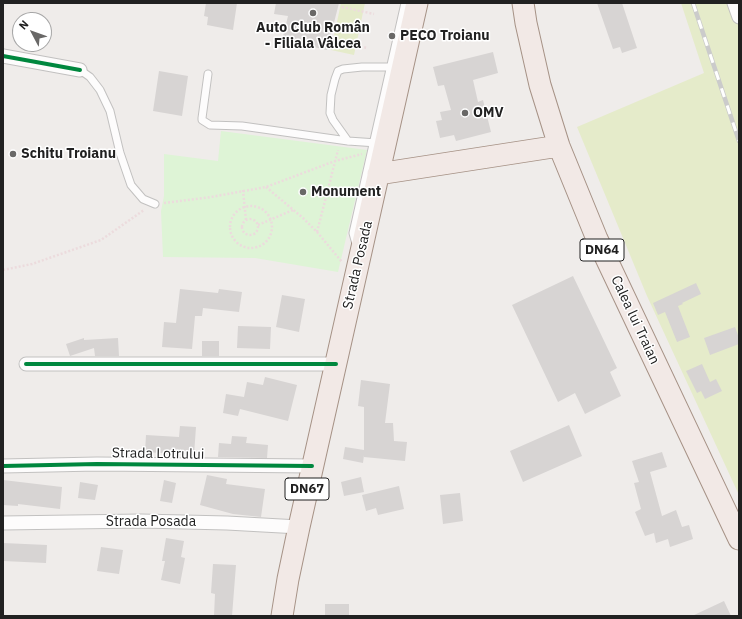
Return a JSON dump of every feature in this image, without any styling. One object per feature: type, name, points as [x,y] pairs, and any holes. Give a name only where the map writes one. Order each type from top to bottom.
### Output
[{"type":"main road","name":"Strada Posada","points":[[282,616],[288,579],[312,466],[378,174],[380,143],[397,67],[417,3]]},
{"type":"main road","name":"Calea lui Traian","points":[[523,3],[540,85],[559,146],[597,239],[739,539]]},
{"type":"main road","points":[[378,174],[559,146]]},
{"type":"street","points":[[734,3],[739,17]]},
{"type":"street","points":[[3,56],[80,70]]},
{"type":"street","points":[[26,364],[336,364]]},
{"type":"street","name":"Strada Lotrului","points":[[3,466],[97,464],[312,466]]},
{"type":"street","name":"Strada Posada","points":[[3,523],[142,521],[227,523],[299,527]]},
{"type":"lane","points":[[345,140],[330,113],[331,95],[336,74],[343,69],[397,67],[405,3]]},
{"type":"lane","points":[[80,70],[90,77],[100,90],[110,111],[120,153],[131,185],[143,199],[155,204]]},
{"type":"lane","points":[[208,74],[202,118],[210,125],[242,126],[345,140],[380,143],[353,233],[359,257]]},
{"type":"path","points":[[342,7],[374,14]]},
{"type":"path","points":[[333,40],[367,48]]},
{"type":"path","points":[[317,232],[335,161],[345,140]]},
{"type":"path","points":[[3,270],[32,264],[101,240],[128,220],[155,204],[211,197],[266,186],[335,161],[363,153]]},
{"type":"path","points":[[266,186],[317,232],[355,278]]},
{"type":"path","points":[[243,190],[246,220],[242,227],[243,232],[247,235],[252,235],[257,232],[258,225],[254,220],[246,220]]},
{"type":"path","points":[[256,207],[270,219],[270,233],[267,240],[256,248],[242,246],[232,237],[230,223],[233,216],[244,208],[256,207]]},
{"type":"path","points":[[258,225],[293,210]]},
{"type":"green space","points":[[341,3],[365,3],[354,55],[331,50]]},
{"type":"green space","points":[[681,3],[739,3],[739,495],[647,296],[577,127],[704,73]]},
{"type":"green space","points":[[221,131],[367,150],[338,272],[255,258],[163,257],[161,211],[164,196],[164,154],[218,161]]},
{"type":"building","points":[[206,3],[237,3],[233,30],[207,25],[208,17],[204,16]]},
{"type":"building","points":[[276,3],[339,3],[327,50],[282,40],[288,16],[274,14]]},
{"type":"building","points":[[597,3],[622,3],[637,48],[622,53],[620,47],[613,49]]},
{"type":"building","points":[[493,52],[498,73],[473,80],[478,102],[483,100],[491,132],[456,141],[454,135],[440,138],[436,121],[442,120],[440,112],[451,110],[444,85],[438,86],[433,67]]},
{"type":"building","points":[[159,71],[188,76],[182,116],[153,111]]},
{"type":"building","points":[[573,276],[617,368],[610,372],[621,396],[585,414],[575,393],[558,402],[512,305]]},
{"type":"building","points":[[696,283],[701,294],[678,306],[690,337],[677,342],[665,312],[658,315],[653,303]]},
{"type":"building","points":[[180,289],[218,293],[219,289],[242,292],[239,312],[203,308],[202,316],[195,316],[192,349],[162,347],[164,322],[176,323]]},
{"type":"building","points":[[282,295],[305,299],[299,332],[276,327]]},
{"type":"building","points":[[238,326],[271,327],[270,349],[237,348]]},
{"type":"building","points":[[735,327],[739,338],[739,344],[710,355],[704,338]]},
{"type":"building","points":[[84,338],[84,340],[118,338],[119,356],[95,356],[94,348],[70,356],[66,344]]},
{"type":"building","points":[[202,341],[219,341],[219,356],[202,356]]},
{"type":"building","points":[[702,364],[710,382],[716,379],[722,391],[705,399],[701,391],[697,393],[686,371]]},
{"type":"building","points":[[265,377],[297,385],[288,421],[240,409],[238,416],[223,413],[226,394],[244,397],[247,382],[263,385]]},
{"type":"building","points":[[361,380],[390,384],[385,423],[393,423],[394,441],[407,442],[405,461],[364,457],[364,455],[363,463],[343,459],[345,447],[364,450],[364,407],[358,406]]},
{"type":"building","points":[[569,425],[582,456],[523,482],[510,451]]},
{"type":"building","points":[[180,426],[196,427],[194,455],[145,452],[146,435],[179,437]]},
{"type":"building","points":[[232,436],[247,437],[246,443],[268,445],[267,458],[218,457],[219,443],[231,444]]},
{"type":"building","points":[[662,452],[667,467],[650,472],[662,516],[676,510],[682,527],[689,525],[693,539],[670,547],[668,539],[656,543],[654,533],[645,536],[635,512],[641,509],[634,483],[639,482],[632,461]]},
{"type":"building","points":[[207,475],[227,479],[226,484],[265,489],[261,517],[233,514],[200,505]]},
{"type":"building","points":[[361,477],[364,492],[344,496],[341,482]]},
{"type":"building","points":[[3,480],[62,487],[60,509],[18,504],[18,506],[3,505]]},
{"type":"building","points":[[164,480],[176,483],[172,503],[160,501]]},
{"type":"building","points":[[80,482],[98,485],[95,500],[78,498]]},
{"type":"building","points":[[399,486],[404,509],[378,515],[376,508],[366,511],[362,495]]},
{"type":"building","points":[[460,493],[463,521],[443,524],[440,495]]},
{"type":"building","points":[[166,538],[184,541],[181,557],[185,558],[180,584],[161,580],[165,561],[162,561]]},
{"type":"building","points":[[3,543],[47,545],[46,563],[3,561]]},
{"type":"building","points":[[101,547],[123,550],[119,574],[97,571]]},
{"type":"building","points":[[213,564],[236,565],[232,616],[214,616],[215,594],[211,593]]},
{"type":"building","points":[[724,601],[731,616],[692,616]]},
{"type":"building","points":[[325,604],[349,604],[349,616],[325,616]]},
{"type":"railway","points":[[693,3],[739,141]]},
{"type":"cycle path","points":[[3,56],[80,70]]},
{"type":"cycle path","points":[[26,364],[336,364]]},
{"type":"cycle path","points":[[3,466],[97,464],[312,466]]},
{"type":"place","name":"Auto Club Român - Filiala Vâlcea","points":[[313,13]]},
{"type":"place","name":"PECO Troianu","points":[[392,36]]},
{"type":"place","name":"OMV","points":[[465,113]]},
{"type":"place","name":"Schitu Troianu","points":[[13,154]]},
{"type":"place","name":"Monument","points":[[303,192]]}]
